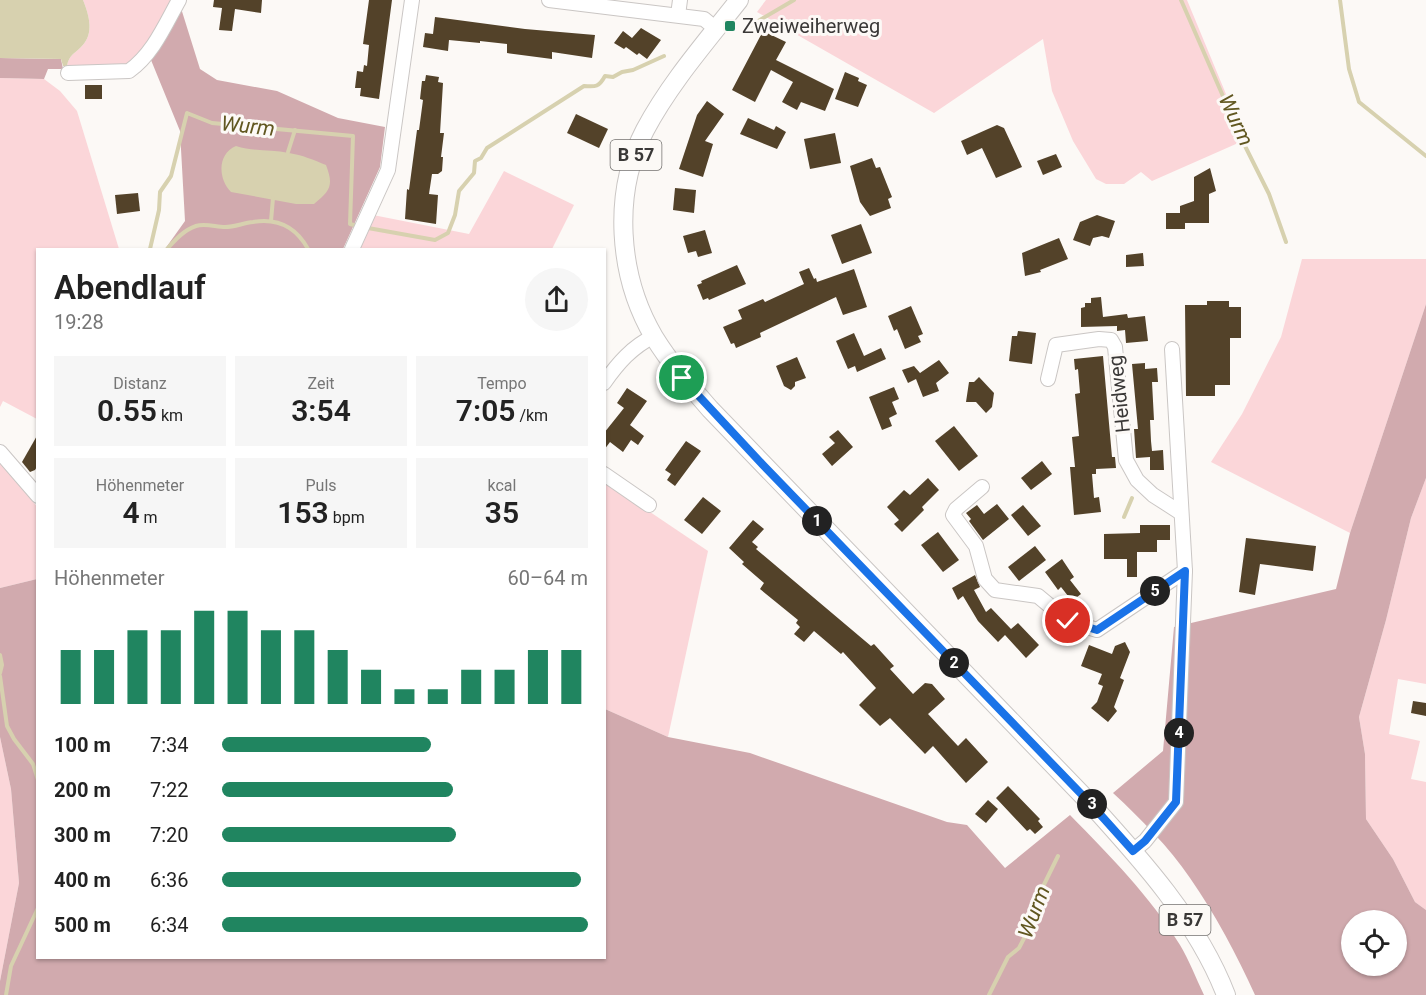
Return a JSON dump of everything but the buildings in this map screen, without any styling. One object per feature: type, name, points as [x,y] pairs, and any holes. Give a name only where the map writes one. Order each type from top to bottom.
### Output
[{"type":"main road","name":"B 57","points":[[739,0],[661,102],[644,132],[631,168],[623,225],[625,252],[631,281],[654,336],[682,378],[710,409],[1089,802],[1133,851],[1196,936],[1226,995]]},
{"type":"street","points":[[69,73],[129,71],[152,48],[179,0]]},
{"type":"street","points":[[352,248],[388,170],[412,0]]},
{"type":"street","points":[[549,0],[704,19],[716,29]]},
{"type":"street","points":[[678,15],[680,0]]},
{"type":"street","points":[[606,380],[618,363],[640,343],[654,336]]},
{"type":"street","name":"Heidweg","points":[[1048,379],[1056,345],[1099,339],[1111,340],[1114,347],[1126,460],[1137,480],[1145,488],[1182,513]]},
{"type":"street","points":[[1133,851],[1145,841],[1176,802],[1185,571],[1172,348]]},
{"type":"street","points":[[0,452],[36,494]]},
{"type":"street","points":[[606,475],[649,505]]},
{"type":"street","points":[[982,488],[956,509],[953,515],[976,546],[986,579],[995,590],[1038,596],[1068,621],[1097,630],[1185,571]]},
{"type":"shaded area","points":[[0,0],[83,0],[90,24],[88,36],[81,47],[70,57],[67,66],[63,66],[61,59],[0,58]]},
{"type":"shaded area","points":[[83,0],[174,0],[139,57],[126,66],[67,66],[70,57],[81,47],[88,36],[90,24]]},
{"type":"shaded area","points":[[766,0],[1187,0],[1245,140],[1152,181],[1141,172],[1124,184],[1106,184],[1096,179],[1073,141],[1052,91],[1043,39],[934,113],[757,12]]},
{"type":"shaded area","points":[[180,5],[200,69],[217,80],[277,91],[338,118],[385,127],[380,167],[343,248],[166,248],[185,221],[180,131],[151,60]]},
{"type":"shaded area","points":[[0,58],[61,59],[63,69],[48,69],[44,79],[0,78]]},
{"type":"shaded area","points":[[0,78],[44,79],[60,91],[77,111],[119,248],[36,248],[36,418],[3,401],[0,407]]},
{"type":"shaded area","points":[[236,146],[294,154],[326,165],[330,178],[329,188],[314,204],[296,204],[231,192],[224,180],[222,167],[225,155]]},
{"type":"shaded area","points":[[504,171],[574,205],[552,248],[358,248],[373,215],[469,234]]},
{"type":"shaded area","points":[[1302,259],[1426,259],[1426,304],[1350,533],[1211,462],[1242,414],[1281,337]]},
{"type":"shaded area","points":[[1426,304],[1426,478],[1411,518],[1359,717],[1365,754],[1366,819],[1393,859],[1415,902],[1426,910],[1426,995],[1255,995],[1225,935],[1190,878],[1154,834],[1113,793],[1163,751],[1174,627],[1336,589],[1350,533]]},
{"type":"shaded area","points":[[0,459],[36,505],[36,579],[0,588]]},
{"type":"shaded area","points":[[1426,478],[1426,684],[1398,679],[1389,734],[1420,741],[1411,779],[1426,782],[1426,910],[1415,902],[1393,859],[1366,819],[1365,754],[1359,717],[1411,518]]},
{"type":"shaded area","points":[[606,482],[708,551],[668,737],[606,709]]},
{"type":"shaded area","points":[[36,579],[36,959],[606,959],[606,709],[668,737],[750,753],[947,822],[967,825],[1005,868],[1070,815],[1129,877],[1156,910],[1183,951],[1204,995],[0,995],[0,981],[19,883],[11,789],[0,737],[0,588]]},
{"type":"shaded area","points":[[0,737],[11,789],[19,883],[0,981]]},
{"type":"waterway","name":"Wurm","points":[[748,27],[794,0]]},
{"type":"waterway","name":"Wurm","points":[[1181,0],[1243,142],[1269,194],[1286,242]]},
{"type":"waterway","points":[[1340,0],[1349,69],[1359,102],[1426,156]]},
{"type":"waterway","name":"Wurm","points":[[368,228],[435,240],[448,233],[455,215],[459,191],[474,173],[475,161],[481,158],[487,148],[584,86],[597,86],[605,76],[613,77],[664,56]]},
{"type":"waterway","name":"Wurm","points":[[150,248],[159,210],[160,192],[171,176],[187,113],[212,123],[353,136],[350,224],[358,226]]},
{"type":"waterway","points":[[288,152],[295,130]]},
{"type":"waterway","points":[[271,221],[273,198]]},
{"type":"waterway","name":"Wurm","points":[[168,248],[184,233],[196,226],[229,227],[262,221],[278,223],[292,230],[307,248]]},
{"type":"waterway","name":"Wurm","points":[[1124,517],[1132,498]]},
{"type":"waterway","points":[[0,655],[2,665],[0,673]]},
{"type":"waterway","points":[[0,676],[7,726],[33,764],[36,774]]},
{"type":"waterway","name":"Wurm","points":[[989,995],[1008,957],[1019,948],[1033,921],[1033,907],[1058,856]]},
{"type":"waterway","points":[[6,995],[11,966],[36,912]]},
{"type":"place","name":"Zweiweiherweg","points":[[730,26]]},
{"type":"route","points":[[682,378],[763,465],[1089,802],[1133,851],[1145,841],[1176,802],[1185,571],[1097,630],[1068,621]]}]
